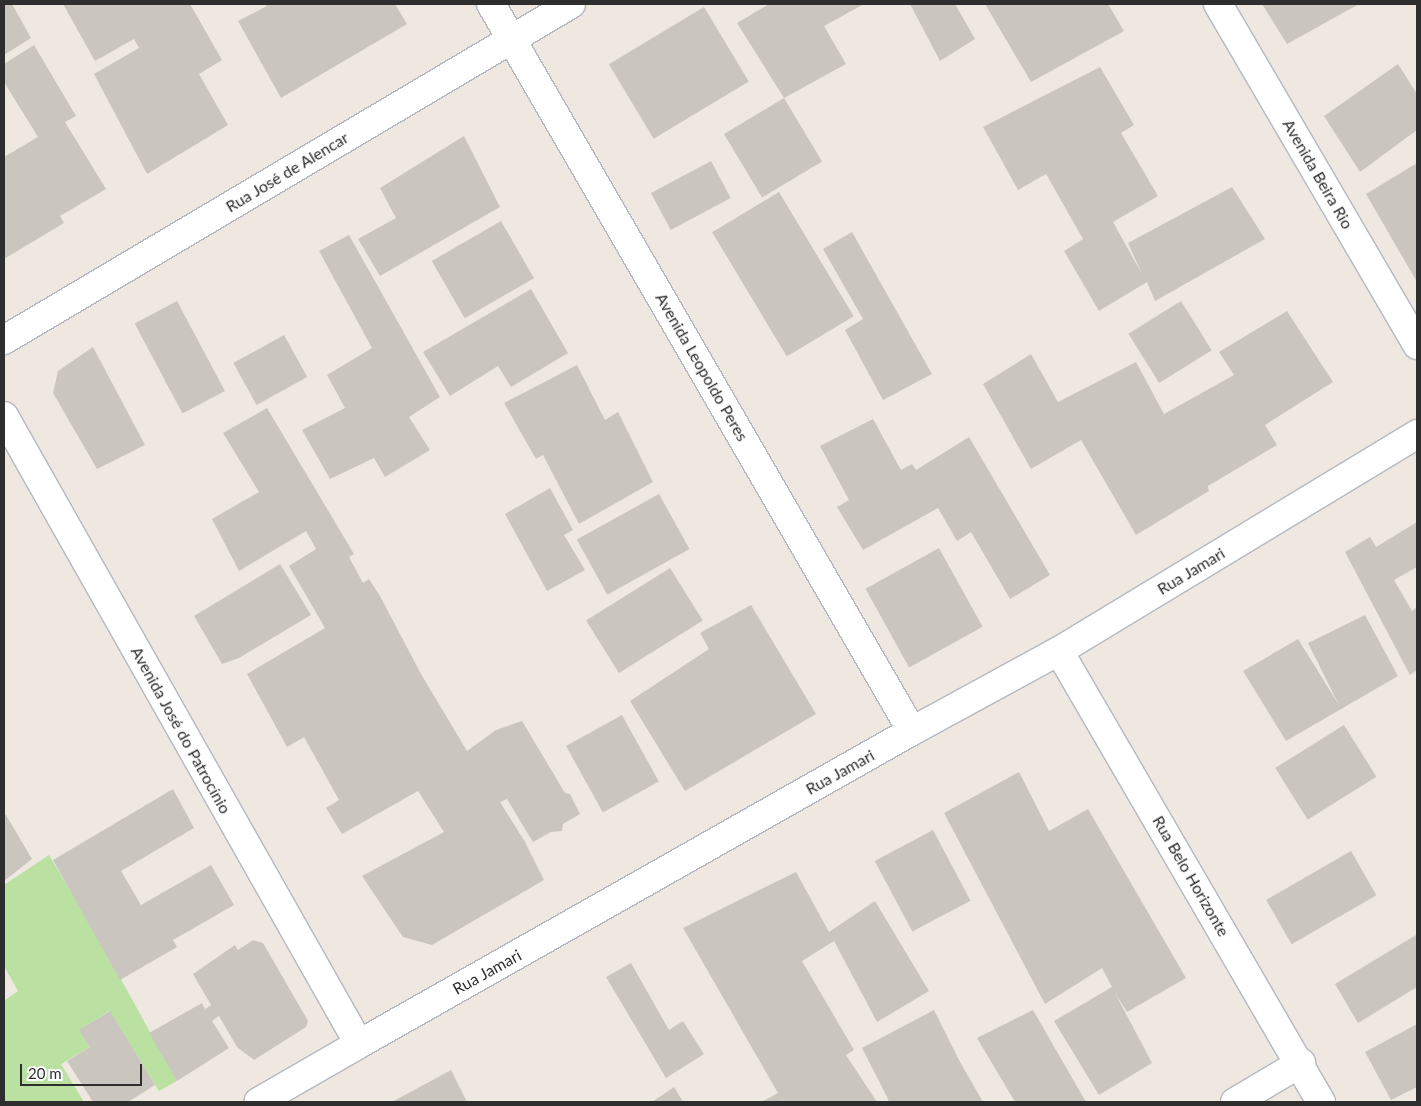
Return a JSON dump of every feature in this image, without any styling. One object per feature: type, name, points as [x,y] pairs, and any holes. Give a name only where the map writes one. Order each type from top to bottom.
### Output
[{"type":"street","name":"Avenida Leopoldo Peres","points":[[491,4],[912,731]]},
{"type":"street","name":"Rua José de Alencar","points":[[4,340],[571,4]]},
{"type":"street","name":"Avenida Beira Rio","points":[[1218,4],[1417,344]]},
{"type":"street","name":"Avenida José do Patrocínio","points":[[4,416],[359,1044]]},
{"type":"street","name":"Rua Jamari","points":[[264,1101],[359,1044],[912,731],[1059,651],[1417,434]]},
{"type":"street","name":"Rua Belo Horizonte","points":[[1059,651],[1301,1063],[1321,1102]]},
{"type":"street","points":[[1235,1102],[1301,1063]]},
{"type":"green space","points":[[49,855],[95,932],[177,1081],[159,1091],[109,1011],[80,1030],[90,1047],[61,1064],[84,1102],[4,1102],[4,1001],[18,991],[4,966],[4,885]]},
{"type":"building","points":[[4,4],[12,4],[31,38],[4,55]]},
{"type":"building","points":[[63,4],[190,4],[222,60],[199,74],[228,125],[147,174],[94,74],[139,48],[134,39],[95,61]]},
{"type":"building","points":[[265,4],[395,4],[407,24],[281,98],[238,21],[267,6]]},
{"type":"building","points":[[769,4],[864,4],[824,26],[846,64],[784,98],[737,23]]},
{"type":"building","points":[[910,4],[955,4],[975,39],[940,61]]},
{"type":"building","points":[[985,4],[1108,4],[1124,31],[1031,82]]},
{"type":"building","points":[[1262,4],[1359,4],[1287,44]]},
{"type":"building","points":[[704,7],[749,82],[654,139],[609,64]]},
{"type":"building","points":[[34,45],[76,116],[65,122],[106,189],[60,216],[64,223],[4,259],[4,157],[38,137],[4,82],[4,64]]},
{"type":"building","points":[[1398,64],[1417,94],[1417,130],[1360,172],[1324,116]]},
{"type":"building","points":[[1100,67],[1134,125],[1121,133],[1158,196],[1113,222],[1142,274],[1128,243],[1232,187],[1265,239],[1155,301],[1147,282],[1099,311],[1064,251],[1083,239],[1046,174],[1018,190],[983,127]]},
{"type":"building","points":[[784,98],[822,161],[762,197],[724,134]]},
{"type":"building","points":[[464,136],[500,207],[380,276],[358,239],[396,218],[380,188]]},
{"type":"building","points":[[711,161],[731,198],[671,230],[651,193]]},
{"type":"building","points":[[1417,163],[1417,282],[1366,194]]},
{"type":"building","points":[[779,192],[854,316],[787,356],[712,232]]},
{"type":"building","points":[[501,221],[534,278],[465,318],[432,261]]},
{"type":"building","points":[[852,232],[932,374],[883,400],[845,330],[863,319],[823,249]]},
{"type":"building","points":[[349,235],[440,397],[409,417],[430,450],[385,477],[374,458],[330,479],[302,430],[345,408],[327,375],[372,348],[319,251]]},
{"type":"building","points":[[531,289],[568,353],[511,387],[498,366],[450,396],[423,352]]},
{"type":"building","points":[[177,301],[225,391],[183,414],[135,324]]},
{"type":"building","points":[[1181,301],[1212,350],[1159,383],[1128,334]]},
{"type":"building","points":[[1287,311],[1333,382],[1265,425],[1277,445],[1208,486],[1209,491],[1136,535],[1081,440],[1031,469],[983,384],[1031,354],[1058,402],[1136,362],[1164,414],[1234,375],[1219,352]]},
{"type":"building","points":[[284,335],[307,377],[257,405],[233,363]]},
{"type":"building","points":[[93,347],[145,445],[97,469],[53,393],[58,371]]},
{"type":"building","points":[[577,365],[605,420],[618,412],[653,482],[579,524],[543,455],[536,459],[504,403]]},
{"type":"building","points":[[267,408],[354,554],[349,557],[363,583],[369,579],[380,596],[421,674],[467,751],[496,730],[522,721],[565,793],[570,794],[580,814],[563,824],[562,831],[551,832],[533,842],[507,799],[500,802],[525,842],[544,880],[432,945],[403,937],[362,876],[444,832],[418,791],[342,834],[326,808],[339,800],[304,737],[287,747],[247,674],[325,628],[289,566],[316,549],[306,531],[239,571],[212,519],[259,492],[223,433]]},
{"type":"building","points":[[873,419],[901,470],[912,464],[916,470],[969,437],[1050,575],[1010,599],[971,532],[957,541],[938,508],[863,550],[837,507],[849,500],[820,446]]},
{"type":"building","points":[[550,488],[573,530],[564,535],[585,570],[547,591],[505,514]]},
{"type":"building","points":[[659,494],[690,549],[607,595],[577,540]]},
{"type":"building","points":[[1417,522],[1417,567],[1394,580],[1412,611],[1417,607],[1417,670],[1410,675],[1345,552],[1370,537],[1376,547]]},
{"type":"building","points":[[939,548],[983,627],[909,667],[866,589]]},
{"type":"building","points":[[280,564],[311,615],[239,658],[222,664],[194,616]]},
{"type":"building","points":[[670,568],[703,621],[619,673],[586,620]]},
{"type":"building","points":[[751,605],[816,714],[685,791],[630,701],[709,649],[700,633]]},
{"type":"building","points":[[1365,615],[1398,676],[1286,741],[1243,671],[1298,639],[1339,705],[1308,643]]},
{"type":"building","points":[[622,715],[659,781],[603,812],[566,746]]},
{"type":"building","points":[[1344,725],[1376,777],[1308,820],[1275,768]]},
{"type":"building","points":[[1019,772],[1049,831],[1088,809],[1186,978],[1127,1012],[1115,993],[1152,1063],[1099,1095],[1054,1021],[1112,987],[1102,968],[1045,1004],[944,813]]},
{"type":"building","points":[[173,789],[194,828],[121,871],[141,905],[211,865],[234,905],[173,940],[177,947],[120,980],[53,860]]},
{"type":"building","points":[[6,815],[32,859],[4,881],[4,816]]},
{"type":"building","points":[[933,830],[971,901],[912,932],[875,861]]},
{"type":"building","points":[[1351,851],[1376,895],[1292,944],[1266,900]]},
{"type":"building","points":[[796,872],[829,932],[875,901],[929,991],[877,1022],[834,941],[802,961],[854,1050],[846,1055],[877,1102],[784,1102],[781,1098],[783,1102],[761,1102],[778,1093],[683,928]]},
{"type":"building","points":[[1416,935],[1417,987],[1358,1023],[1335,984]]},
{"type":"building","points":[[253,940],[263,943],[308,1021],[306,1027],[254,1060],[237,1047],[219,1016],[212,1021],[229,1048],[177,1081],[149,1033],[202,1003],[205,1009],[211,1005],[193,974],[235,945],[238,950]]},
{"type":"building","points":[[631,963],[669,1030],[683,1021],[704,1054],[666,1078],[606,977]]},
{"type":"building","points":[[934,1010],[983,1102],[889,1102],[862,1048]]},
{"type":"building","points":[[1033,1010],[1086,1102],[1015,1102],[977,1038]]},
{"type":"building","points":[[110,1011],[155,1085],[128,1102],[93,1102],[67,1061],[90,1047],[79,1030]]},
{"type":"building","points":[[1417,1024],[1417,1087],[1391,1100],[1365,1052]]},
{"type":"building","points":[[451,1070],[467,1102],[392,1102]]},
{"type":"building","points":[[674,1087],[683,1102],[652,1102]]}]
